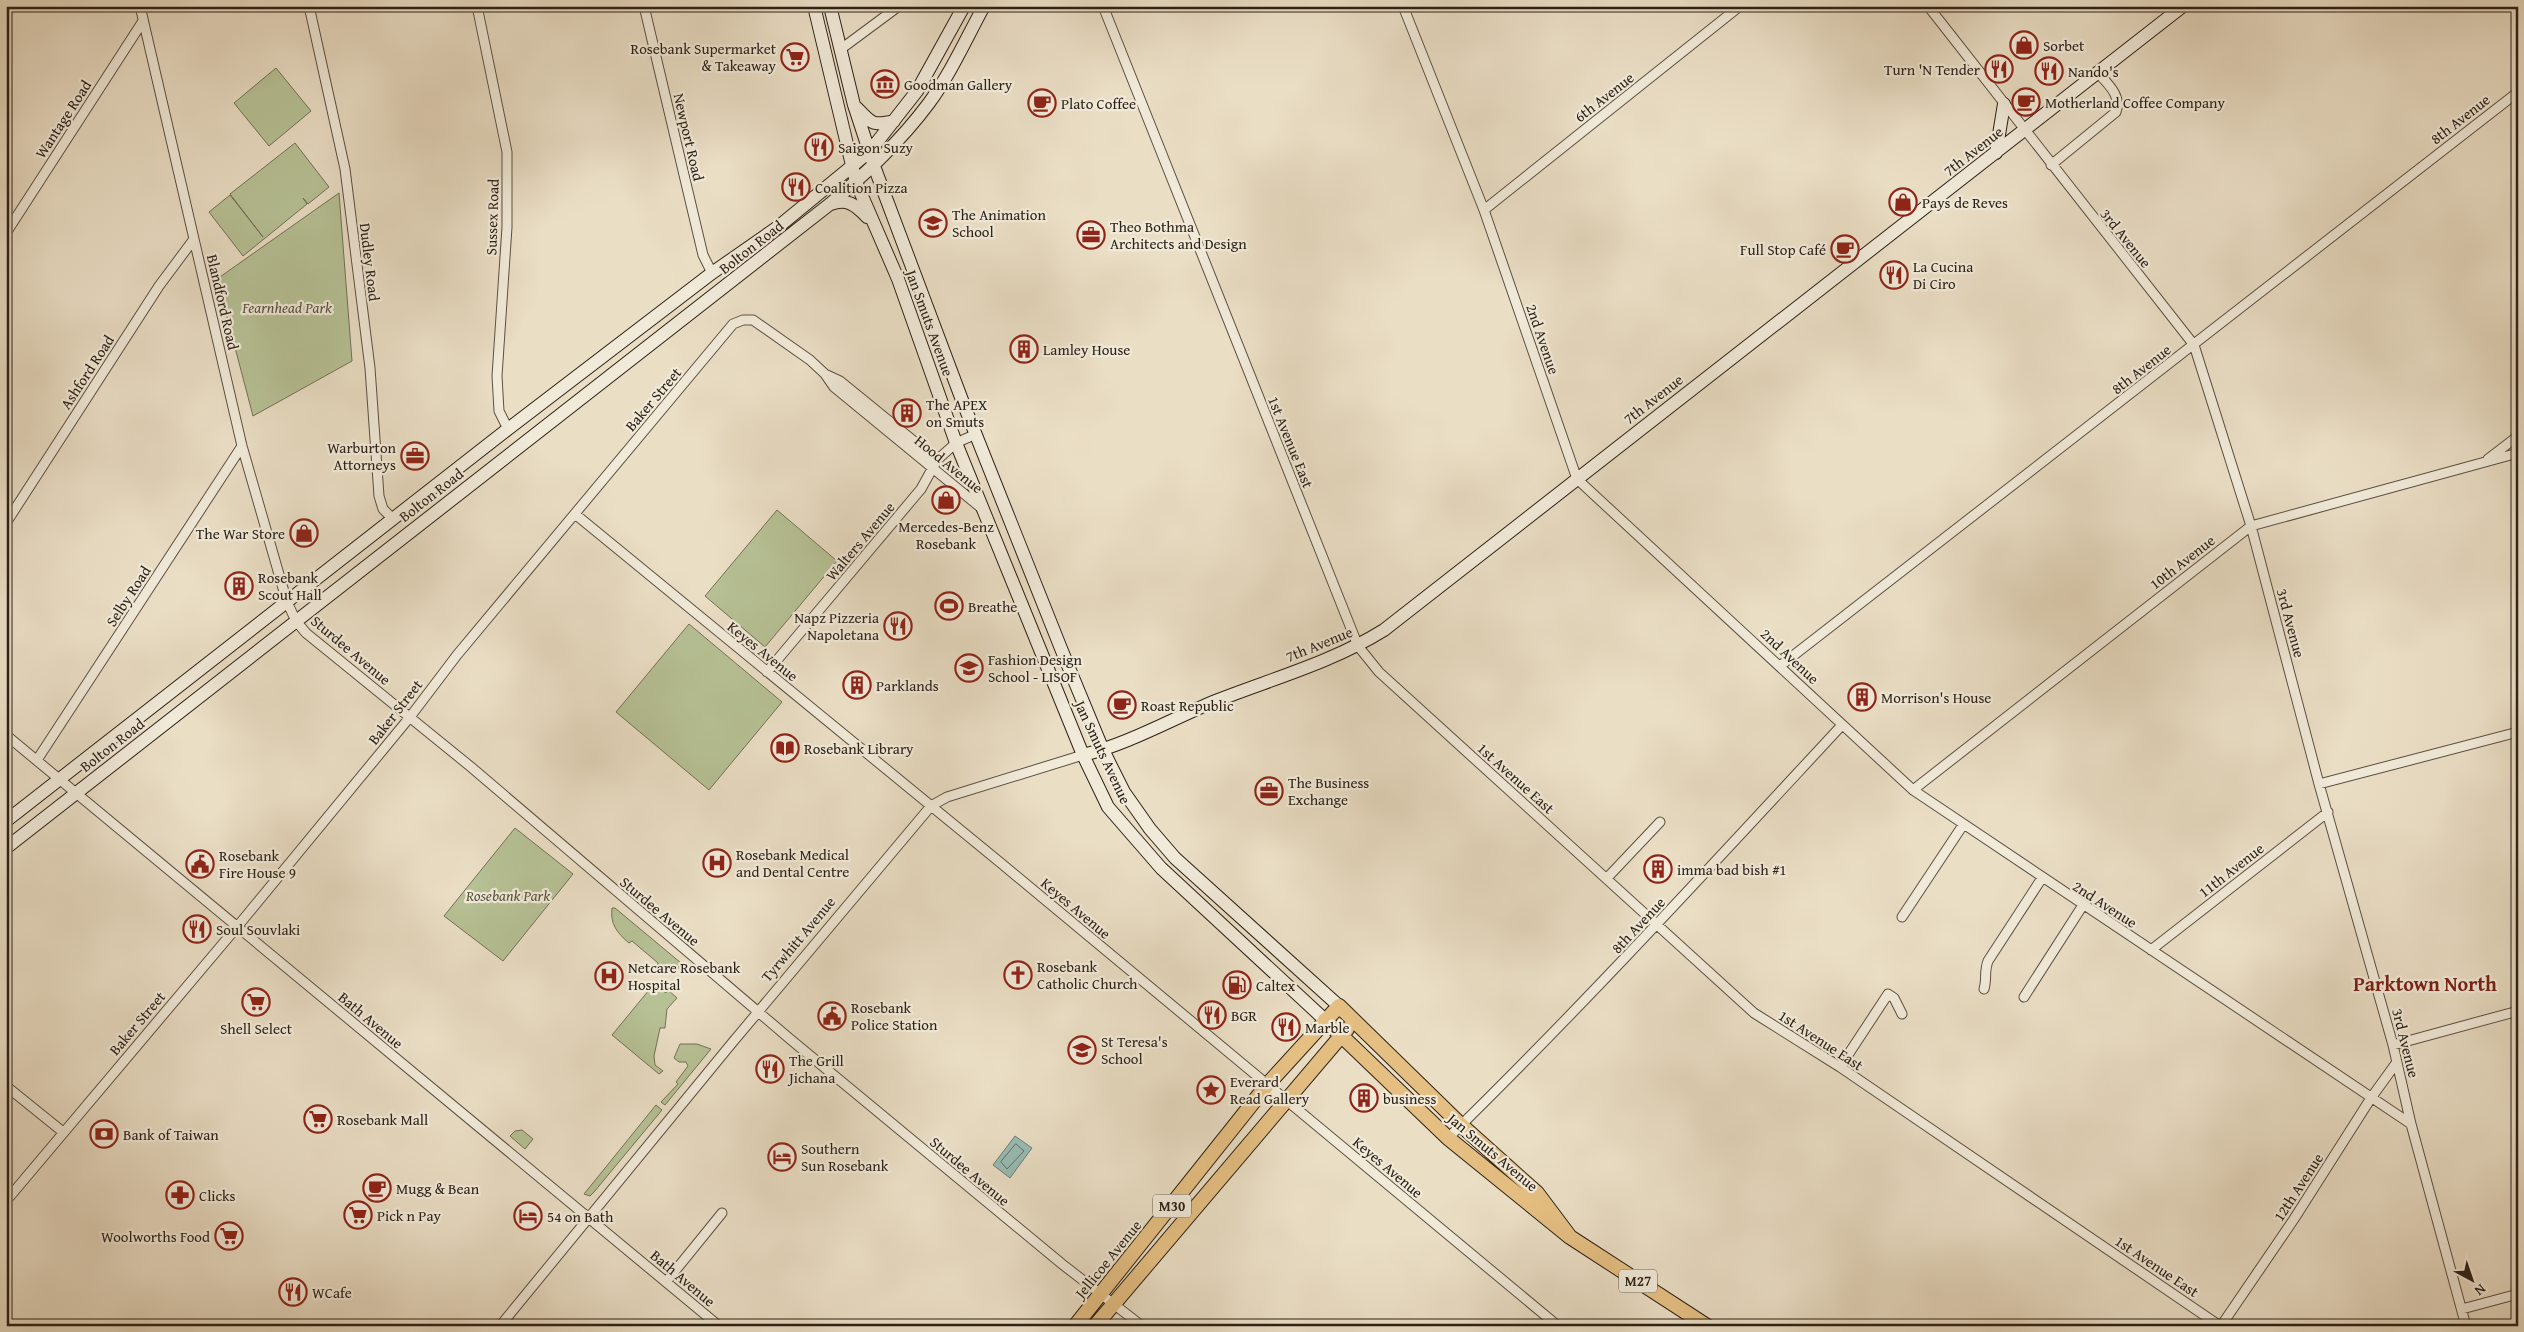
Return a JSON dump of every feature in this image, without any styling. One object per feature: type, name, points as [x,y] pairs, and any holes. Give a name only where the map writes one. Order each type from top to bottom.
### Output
[{"type":"main road","name":"Jan Smuts Avenue","points":[[814,6],[856,182],[898,279],[956,443],[1083,755],[1108,807],[1168,874],[1342,1035],[1448,1138],[1570,1237],[1707,1326]]},
{"type":"main road","name":"Jan Smuts Avenue","points":[[830,6],[854,105],[874,166],[976,434],[1062,651],[1103,750],[1124,792],[1150,829],[1175,858],[1339,1006],[1461,1124],[1537,1193],[1570,1237]]},
{"type":"main road","name":"Bolton Road","points":[[6,821],[508,429],[712,273],[778,227],[852,168],[870,151],[916,92],[964,6]]},
{"type":"main road","name":"Bolton Road","points":[[6,848],[856,182],[874,166],[929,102],[948,74],[984,6]]},
{"type":"main road","name":"7th Avenue","points":[[1103,750],[1214,702],[1358,646],[1384,630],[2183,6]]},
{"type":"main road","points":[[1996,153],[2004,104]]},
{"type":"main road","points":[[854,105],[878,125],[894,121]]},
{"type":"main road","points":[[830,204],[841,201],[851,202],[873,225]]},
{"type":"main road","name":"Tyrwhitt Avenue","points":[[1083,755],[1103,750]]},
{"type":"main road","name":"Jellicoe Avenue","points":[[1075,1326],[1268,1085],[1339,1006]]},
{"type":"main road","name":"M30","points":[[1095,1326],[1285,1100],[1355,1021]]},
{"type":"street","name":"Blandford Road","points":[[140,6],[242,446],[287,602]]},
{"type":"street","name":"Dudley Road","points":[[309,6],[345,169],[370,368],[379,496],[383,509],[393,519]]},
{"type":"street","name":"Sussex Road","points":[[477,6],[507,152],[507,227],[497,376],[499,411],[508,429]]},
{"type":"street","name":"Newport Road","points":[[644,6],[703,255],[712,273]]},
{"type":"street","points":[[841,49],[899,6]]},
{"type":"street","name":"1st Avenue East","points":[[1103,6],[1358,646],[1379,672],[1754,1013],[1840,1067],[2220,1326]]},
{"type":"street","name":"2nd Avenue","points":[[1403,6],[1484,210],[1577,479],[1913,790],[2411,1124]]},
{"type":"street","name":"6th Avenue","points":[[1484,210],[1740,6]]},
{"type":"street","name":"3rd Avenue","points":[[1928,6],[2024,131],[2194,345],[2251,526],[2319,784],[2393,1045],[2411,1124],[2466,1326]]},
{"type":"street","name":"Wantage Road","points":[[6,232],[143,21]]},
{"type":"street","points":[[2051,165],[2116,112],[2118,104],[2116,96],[2098,73]]},
{"type":"street","name":"8th Avenue","points":[[1780,666],[2518,92]]},
{"type":"street","name":"Ashford Road","points":[[6,523],[159,286],[194,238]]},
{"type":"street","name":"Baker Street","points":[[6,1201],[237,927],[410,717],[457,655],[733,324],[742,320],[753,320],[810,360],[825,374]]},
{"type":"street","name":"Hood Avenue","points":[[825,374],[830,382],[846,391],[935,464],[984,510]]},
{"type":"street","name":"Walters Avenue","points":[[768,672],[921,489],[935,464],[956,443],[976,434]]},
{"type":"street","points":[[2485,462],[2518,436]]},
{"type":"street","name":"Selby Road","points":[[37,760],[242,446]]},
{"type":"street","name":"10th Avenue","points":[[1913,790],[2251,526],[2518,453]]},
{"type":"street","name":"Keyes Avenue","points":[[575,514],[931,806],[1558,1326]]},
{"type":"street","name":"Sturdee Avenue","points":[[287,602],[296,621],[306,633],[410,717],[758,1012],[1100,1295],[1142,1326]]},
{"type":"street","name":"8th Avenue","points":[[1448,1138],[1658,924],[1842,725]]},
{"type":"street","points":[[2319,784],[2518,732]]},
{"type":"street","name":"Bath Avenue","points":[[6,735],[719,1326]]},
{"type":"street","name":"Tyrwhitt Avenue","points":[[500,1326],[588,1217],[931,806],[947,797],[1083,755]]},
{"type":"street","name":"11th Avenue","points":[[2151,950],[2328,812]]},
{"type":"street","points":[[1607,878],[1660,822]]},
{"type":"street","points":[[1902,917],[1964,825]]},
{"type":"street","points":[[1984,989],[1986,982],[1984,970],[1988,961],[2042,878]]},
{"type":"street","points":[[2024,997],[2083,905]]},
{"type":"street","points":[[1840,1067],[1888,994],[1894,998],[1902,1014]]},
{"type":"street","points":[[2393,1045],[2518,1012]]},
{"type":"street","name":"12th Avenue","points":[[2220,1326],[2294,1219],[2371,1098],[2397,1062]]},
{"type":"street","points":[[6,1086],[64,1132]]},
{"type":"street","points":[[666,1282],[722,1213]]},
{"type":"street","points":[[2462,1309],[2518,1294]]},
{"type":"green space","points":[[276,68],[311,111],[269,146],[234,103]]},
{"type":"green space","points":[[295,143],[329,187],[308,204],[303,198],[307,204],[243,256],[209,212],[230,195],[263,237],[230,194]]},
{"type":"green space","name":"Fearnhead Park","points":[[339,193],[352,361],[253,416],[217,279]]},
{"type":"green space","points":[[777,510],[837,561],[765,647],[705,596]]},
{"type":"green space","points":[[689,624],[782,702],[709,790],[616,712]]},
{"type":"green space","name":"Rosebank Park","points":[[515,828],[573,874],[503,961],[444,916]]},
{"type":"green space","points":[[612,908],[615,908],[681,963],[678,969],[667,971],[662,969],[657,966],[658,963],[632,941],[629,943],[618,932],[613,923]]},
{"type":"green space","points":[[654,984],[666,993],[668,990],[677,998],[667,1009],[665,1028],[660,1028],[654,1056],[655,1065],[663,1071],[659,1074],[612,1035]]},
{"type":"green space","points":[[680,1044],[697,1044],[711,1049],[665,1105],[661,1102],[678,1084],[676,1082],[688,1066],[686,1062],[679,1062],[674,1058]]},
{"type":"green space","points":[[656,1105],[662,1110],[594,1192],[590,1196],[584,1194]]},
{"type":"green space","points":[[522,1130],[533,1139],[525,1149],[510,1136],[515,1131]]},
{"type":"water","points":[[1015,1136],[1032,1148],[1010,1178],[993,1165]]},
{"type":"place","name":"Sorbet","points":[[2024,45]]},
{"type":"place","name":"Rosebank Supermarket & Takeaway","points":[[795,57]]},
{"type":"place","name":"Turn 'N Tender","points":[[1999,69]]},
{"type":"place","name":"Nando's","points":[[2049,71]]},
{"type":"place","name":"Goodman Gallery","points":[[885,84]]},
{"type":"place","name":"Motherland Coffee Company","points":[[2026,102]]},
{"type":"place","name":"Plato Coffee","points":[[1042,103]]},
{"type":"place","name":"Saigon Suzy","points":[[819,147]]},
{"type":"place","name":"Coalition Pizza","points":[[796,187]]},
{"type":"place","name":"Pays de Reves","points":[[1903,202]]},
{"type":"place","name":"The Animation School","points":[[933,223]]},
{"type":"place","name":"Theo Bothma Architects and Design","points":[[1091,235]]},
{"type":"place","name":"Full Stop Café","points":[[1845,249]]},
{"type":"place","name":"La Cucina Di Ciro","points":[[1894,275]]},
{"type":"place","name":"Lamley House","points":[[1024,349]]},
{"type":"place","name":"The APEX on Smuts","points":[[907,413]]},
{"type":"place","name":"Warburton Attorneys","points":[[415,456]]},
{"type":"place","name":"Mercedes-Benz Rosebank","points":[[946,500]]},
{"type":"place","name":"The War Store","points":[[304,533]]},
{"type":"place","name":"Rosebank Scout Hall","points":[[239,586]]},
{"type":"place","name":"Breathe","points":[[949,606]]},
{"type":"place","name":"Napz Pizzeria Napoletana","points":[[898,626]]},
{"type":"place","name":"Fashion Design School - LISOF","points":[[969,668]]},
{"type":"place","name":"Parklands","points":[[857,685]]},
{"type":"place","name":"Morrison's House","points":[[1862,697]]},
{"type":"place","name":"Roast Republic","points":[[1122,705]]},
{"type":"place","name":"Rosebank Library","points":[[785,748]]},
{"type":"place","name":"The Business Exchange","points":[[1269,791]]},
{"type":"place","name":"Rosebank Medical and Dental Centre","points":[[717,863]]},
{"type":"place","name":"Rosebank Fire House 9","points":[[200,864]]},
{"type":"place","name":"imma bad bish #1","points":[[1658,869]]},
{"type":"place","name":"Soul Souvlaki","points":[[197,929]]},
{"type":"place","name":"Rosebank Catholic Church","points":[[1018,975]]},
{"type":"place","name":"Netcare Rosebank Hospital","points":[[609,976]]},
{"type":"place","name":"Caltex","points":[[1237,985]]},
{"type":"place","name":"Shell Select","points":[[256,1002]]},
{"type":"place","name":"BGR","points":[[1212,1015]]},
{"type":"place","name":"Rosebank Police Station","points":[[832,1016]]},
{"type":"place","name":"Marble","points":[[1286,1027]]},
{"type":"place","name":"St Teresa's School","points":[[1082,1050]]},
{"type":"place","name":"The Grill Jichana","points":[[770,1069]]},
{"type":"place","name":"Everard Read Gallery","points":[[1211,1090]]},
{"type":"place","name":"business","points":[[1364,1098]]},
{"type":"place","name":"Rosebank Mall","points":[[318,1119]]},
{"type":"place","name":"Bank of Taiwan","points":[[104,1134]]},
{"type":"place","name":"Southern Sun Rosebank","points":[[782,1157]]},
{"type":"place","name":"Mugg & Bean","points":[[377,1188]]},
{"type":"place","name":"Clicks","points":[[180,1195]]},
{"type":"place","name":"Pick n Pay","points":[[358,1215]]},
{"type":"place","name":"54 on Bath","points":[[528,1216]]},
{"type":"place","name":"Woolworths Food","points":[[229,1236]]},
{"type":"place","name":"WCafe","points":[[293,1292]]},
{"type":"district","name":"Parktown North","points":[[2425,983]]}]
